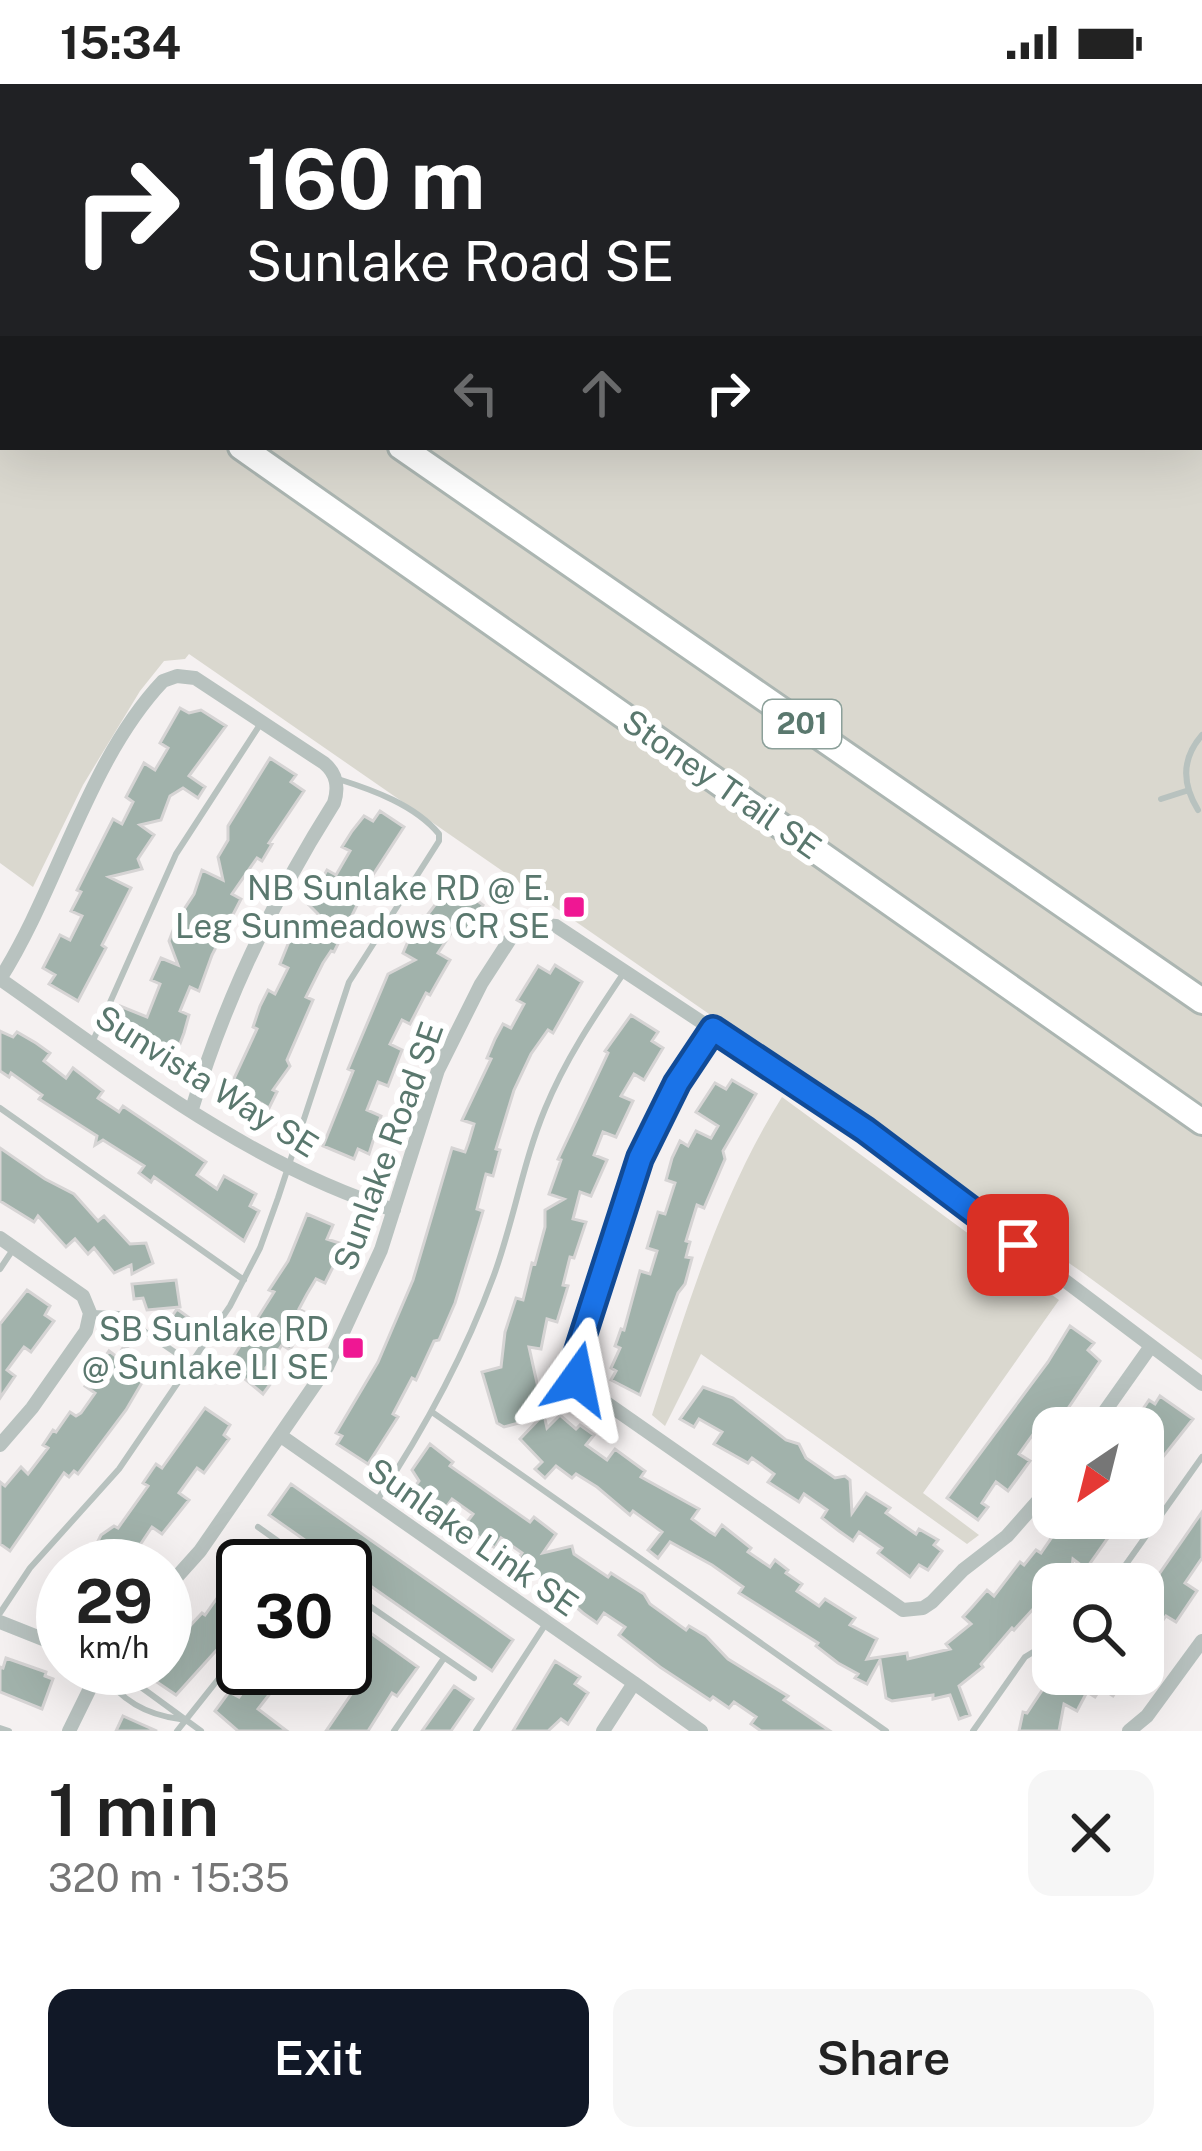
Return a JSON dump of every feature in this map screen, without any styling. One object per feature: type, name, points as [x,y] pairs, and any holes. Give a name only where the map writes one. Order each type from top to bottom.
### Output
[{"type":"highway","points":[[231,450],[446,590]]},
{"type":"highway","name":"Stoney Trail SE","points":[[245,450],[1202,1122]]},
{"type":"highway","name":"201","points":[[405,450],[1202,1001]]},
{"type":"street","points":[[0,979],[91,794],[163,681],[177,676],[195,678],[324,763],[335,778],[334,803],[265,920],[230,994],[193,1109]]},
{"type":"street","name":"Sunlake Road SE","points":[[192,1560],[327,1367],[394,1210],[438,1070],[481,984],[514,933],[534,924],[556,926],[865,1130],[1202,1384]]},
{"type":"street","name":"Sunvista Way SE","points":[[0,979],[288,1168],[333,1190],[394,1210]]},
{"type":"street","points":[[713,1029],[654,1126],[629,1187],[574,1363],[581,1386],[903,1610],[932,1603],[1032,1508]]},
{"type":"street","points":[[0,1238],[82,1296],[90,1312],[86,1331],[0,1445]]},
{"type":"street","points":[[1108,1407],[1151,1346]]},
{"type":"street","name":"Sunlake Link SE","points":[[281,1436],[701,1731]]},
{"type":"street","points":[[0,1622],[36,1636]]},
{"type":"street","points":[[1129,1731],[1147,1716],[1202,1641]]},
{"type":"street","points":[[603,1731],[634,1683]]},
{"type":"street","points":[[69,1731],[87,1695]]},
{"type":"lane","points":[[92,1043],[176,854],[262,722]]},
{"type":"lane","points":[[1198,811],[1188,790],[1186,763],[1202,735]]},
{"type":"lane","points":[[0,1612],[30,1568],[118,1468],[244,1280],[288,1168],[349,982],[439,842],[431,825],[398,804],[335,778]]},
{"type":"lane","points":[[1161,799],[1188,790]]},
{"type":"lane","points":[[375,1502],[461,1357],[495,1272],[546,1106],[588,1026],[625,970]]},
{"type":"lane","points":[[0,1108],[244,1280]]},
{"type":"lane","points":[[0,1269],[14,1248]]},
{"type":"lane","points":[[90,1312],[119,1314],[192,1364]]},
{"type":"lane","points":[[432,1412],[886,1731]]},
{"type":"lane","points":[[1127,1563],[1202,1457]]},
{"type":"lane","points":[[259,1526],[276,1539]]},
{"type":"lane","points":[[372,1607],[474,1678]]},
{"type":"lane","points":[[476,1731],[548,1622]]},
{"type":"lane","points":[[973,1731],[1032,1653]]},
{"type":"lane","points":[[394,1731],[444,1658]]},
{"type":"lane","points":[[177,1731],[216,1681]]},
{"type":"lane","points":[[122,1695],[153,1716],[184,1720]]},
{"type":"lane","points":[[151,1695],[201,1731]]},
{"type":"lane","points":[[0,1728],[9,1731]]},
{"type":"shaded area","points":[[0,450],[1202,450],[1202,1360],[189,654],[185,659],[164,661],[140,691],[83,785],[33,887],[0,863]]},
{"type":"shaded area","points":[[782,1097],[1059,1300],[923,1493],[979,1535],[967,1544],[701,1354],[665,1426],[652,1415],[723,1212]]},
{"type":"building","points":[[180,708],[189,713],[201,710],[226,726],[189,776],[205,787],[198,798],[183,788],[170,796],[161,820],[140,825],[154,835],[138,859],[142,869],[109,877],[131,888],[78,1001],[49,984],[55,975],[43,968],[60,935],[70,940],[82,916],[71,911],[81,892],[77,890],[113,819],[122,824],[133,802],[126,797],[144,763],[155,770],[168,748],[160,743]]},
{"type":"building","points":[[270,758],[296,775],[291,782],[304,791],[262,861],[257,858],[232,894],[241,899],[199,991],[190,987],[180,1011],[189,1015],[184,1033],[178,1049],[170,1046],[166,1057],[129,1041],[134,1030],[114,1021],[120,1006],[147,1017],[160,984],[151,980],[161,958],[178,965],[169,941],[177,920],[202,870],[223,880],[218,857],[228,840],[228,826]]},
{"type":"building","points":[[380,811],[404,827],[306,997],[313,1000],[287,1060],[290,1066],[273,1090],[277,1092],[269,1108],[231,1085],[257,1029],[253,1027],[260,1006],[268,990],[275,994],[288,968],[280,964],[294,929],[306,935],[318,914],[308,904],[327,870],[336,875],[350,851],[342,847],[352,831],[364,816],[373,821]]},
{"type":"building","points":[[460,872],[482,889],[475,899],[483,905],[463,936],[454,929],[438,953],[450,960],[410,1024],[402,1020],[390,1044],[402,1050],[388,1086],[378,1082],[367,1110],[381,1116],[369,1154],[358,1149],[354,1159],[323,1146],[353,1071],[348,1069],[388,974],[415,960],[403,953],[409,939]]},
{"type":"building","points":[[555,965],[582,982],[553,1033],[548,1030],[531,1054],[514,1090],[493,1176],[486,1174],[477,1209],[483,1211],[455,1303],[439,1340],[434,1341],[393,1414],[398,1417],[368,1464],[337,1444],[342,1436],[336,1433],[378,1362],[413,1280],[452,1148],[465,1152],[474,1124],[462,1120],[491,1059],[487,1058],[495,1039],[503,1024],[511,1028],[524,1004],[517,1000],[538,966],[550,973]]},
{"type":"building","points":[[631,1015],[658,1032],[652,1041],[663,1048],[644,1080],[634,1074],[621,1096],[633,1101],[616,1137],[603,1132],[594,1155],[607,1160],[591,1196],[580,1192],[573,1219],[586,1222],[574,1258],[570,1257],[563,1285],[568,1286],[557,1322],[547,1319],[541,1349],[529,1347],[547,1428],[560,1415],[576,1429],[580,1425],[594,1435],[586,1445],[607,1460],[615,1449],[645,1471],[641,1477],[699,1509],[692,1519],[710,1532],[715,1535],[722,1525],[770,1567],[775,1560],[802,1584],[797,1591],[819,1606],[825,1599],[855,1618],[850,1625],[877,1639],[867,1659],[907,1653],[908,1659],[950,1649],[946,1644],[971,1624],[963,1617],[987,1590],[994,1596],[1020,1562],[1024,1565],[1036,1550],[1041,1553],[1051,1539],[1107,1539],[1090,1563],[1073,1559],[1073,1563],[1032,1563],[1032,1610],[983,1667],[959,1686],[970,1715],[959,1719],[950,1695],[886,1698],[880,1660],[867,1684],[818,1643],[739,1593],[743,1587],[712,1565],[670,1542],[658,1558],[648,1550],[662,1532],[633,1511],[630,1515],[576,1474],[572,1478],[556,1466],[545,1478],[535,1469],[542,1462],[520,1439],[541,1417],[504,1427],[497,1423],[482,1372],[501,1367],[505,1332],[516,1298],[523,1300],[535,1264],[545,1210],[564,1199],[549,1194],[558,1159],[605,1051]]},
{"type":"building","points":[[0,1031],[13,1037],[17,1032],[36,1043],[50,1053],[44,1061],[66,1078],[73,1068],[103,1091],[98,1098],[119,1112],[123,1106],[206,1162],[197,1175],[217,1189],[224,1176],[256,1194],[250,1206],[259,1211],[244,1241],[154,1177],[151,1182],[139,1173],[144,1166],[103,1140],[95,1145],[97,1136],[39,1099],[42,1095],[11,1073],[9,1077],[0,1071]]},
{"type":"building","points":[[732,1080],[756,1094],[723,1151],[725,1159],[704,1208],[697,1205],[686,1241],[690,1242],[686,1257],[692,1258],[685,1284],[640,1395],[611,1380],[620,1348],[615,1346],[640,1271],[650,1274],[657,1251],[647,1248],[658,1212],[665,1214],[675,1183],[666,1180],[672,1158],[680,1141],[688,1146],[696,1131],[711,1138],[718,1126],[696,1112],[715,1083],[726,1089]]},
{"type":"building","points":[[0,1148],[74,1194],[98,1221],[104,1216],[130,1244],[146,1243],[153,1263],[132,1274],[131,1265],[114,1273],[94,1248],[88,1254],[75,1239],[66,1247],[38,1216],[34,1222],[0,1201]]},
{"type":"building","points":[[307,1214],[333,1225],[327,1239],[339,1243],[331,1261],[335,1263],[325,1283],[316,1279],[299,1309],[310,1315],[290,1350],[282,1345],[266,1368],[274,1379],[263,1394],[228,1365],[274,1292],[269,1290],[288,1261]]},
{"type":"building","points":[[176,1280],[180,1307],[147,1310],[143,1298],[134,1299],[132,1284]]},
{"type":"building","points":[[27,1290],[50,1306],[45,1315],[54,1321],[31,1352],[24,1347],[7,1370],[15,1376],[0,1398],[0,1324]]},
{"type":"building","points":[[177,1309],[202,1327],[191,1343],[166,1325]]},
{"type":"building","points":[[1070,1326],[1094,1343],[1088,1350],[1100,1361],[1069,1407],[1032,1407],[1032,1436],[1019,1454],[1030,1461],[1008,1491],[996,1482],[982,1503],[988,1507],[978,1520],[947,1498]]},
{"type":"building","points":[[124,1346],[151,1363],[150,1369],[78,1474],[74,1471],[69,1477],[64,1473],[10,1551],[0,1544],[0,1482],[5,1486],[21,1467],[28,1474],[48,1448],[43,1445],[53,1430],[70,1412],[81,1413],[95,1393],[85,1386],[109,1351],[117,1357]]},
{"type":"building","points":[[703,1387],[733,1398],[786,1440],[799,1444],[806,1458],[835,1478],[850,1480],[852,1513],[866,1493],[890,1508],[886,1513],[916,1534],[919,1529],[938,1540],[934,1545],[942,1551],[928,1570],[919,1565],[910,1577],[859,1532],[853,1541],[822,1518],[827,1510],[804,1494],[799,1502],[768,1482],[774,1474],[752,1458],[748,1463],[714,1444],[722,1432],[699,1419],[694,1427],[680,1419]]},
{"type":"building","points":[[1160,1396],[1193,1419],[1164,1456],[1164,1407],[1144,1407],[1149,1400],[1155,1404]]},
{"type":"building","points":[[205,1408],[230,1425],[224,1435],[229,1439],[204,1473],[197,1468],[179,1493],[189,1500],[162,1534],[152,1527],[144,1539],[99,1539],[114,1526],[118,1528],[148,1486],[143,1483],[156,1464],[162,1468]]},
{"type":"building","points":[[430,1444],[453,1462],[450,1466],[530,1522],[534,1517],[556,1534],[543,1553],[572,1546],[574,1554],[644,1594],[650,1604],[686,1630],[689,1626],[706,1636],[728,1659],[788,1696],[784,1700],[830,1731],[761,1731],[751,1724],[756,1717],[734,1702],[729,1708],[713,1697],[710,1700],[660,1667],[619,1635],[625,1627],[604,1613],[597,1623],[583,1613],[567,1599],[574,1590],[553,1575],[548,1583],[516,1562],[522,1553],[501,1538],[495,1548],[464,1526],[473,1514],[452,1499],[442,1513],[428,1503],[413,1489],[419,1481],[412,1470]]},
{"type":"building","points":[[291,1484],[369,1539],[303,1539],[269,1515]]},
{"type":"building","points":[[1202,1512],[1202,1558],[1185,1583],[1197,1591],[1176,1622],[1164,1619],[1164,1567]]},
{"type":"building","points":[[372,1541],[513,1640],[492,1671],[372,1587]]},
{"type":"building","points":[[216,1600],[216,1651],[192,1677],[192,1624]]},
{"type":"building","points":[[372,1634],[418,1667],[397,1696],[392,1693],[368,1731],[326,1731],[351,1695],[372,1695]]},
{"type":"building","points":[[6,1658],[36,1668],[36,1695],[47,1695],[42,1709],[0,1692]]},
{"type":"building","points":[[555,1661],[580,1677],[575,1684],[588,1693],[568,1724],[561,1719],[548,1731],[513,1731]]},
{"type":"building","points":[[454,1686],[473,1699],[451,1731],[422,1731]]},
{"type":"building","points":[[227,1695],[269,1695],[258,1709],[287,1731],[238,1731],[215,1711]]},
{"type":"building","points":[[1039,1695],[1085,1695],[1077,1711],[1064,1704],[1059,1731],[1019,1731],[1023,1712]]},
{"type":"building","points":[[123,1716],[157,1731],[116,1731]]},
{"type":"place","name":"NB Sunlake RD @ E. Leg Sunmeadows CR SE","points":[[574,907]]},
{"type":"place","name":"SB Sunlake RD @ Sunlake LI SE","points":[[353,1348]]},
{"type":"route","points":[[577,1379],[574,1363],[640,1158],[677,1083],[713,1029],[865,1130],[1018,1245]]}]
